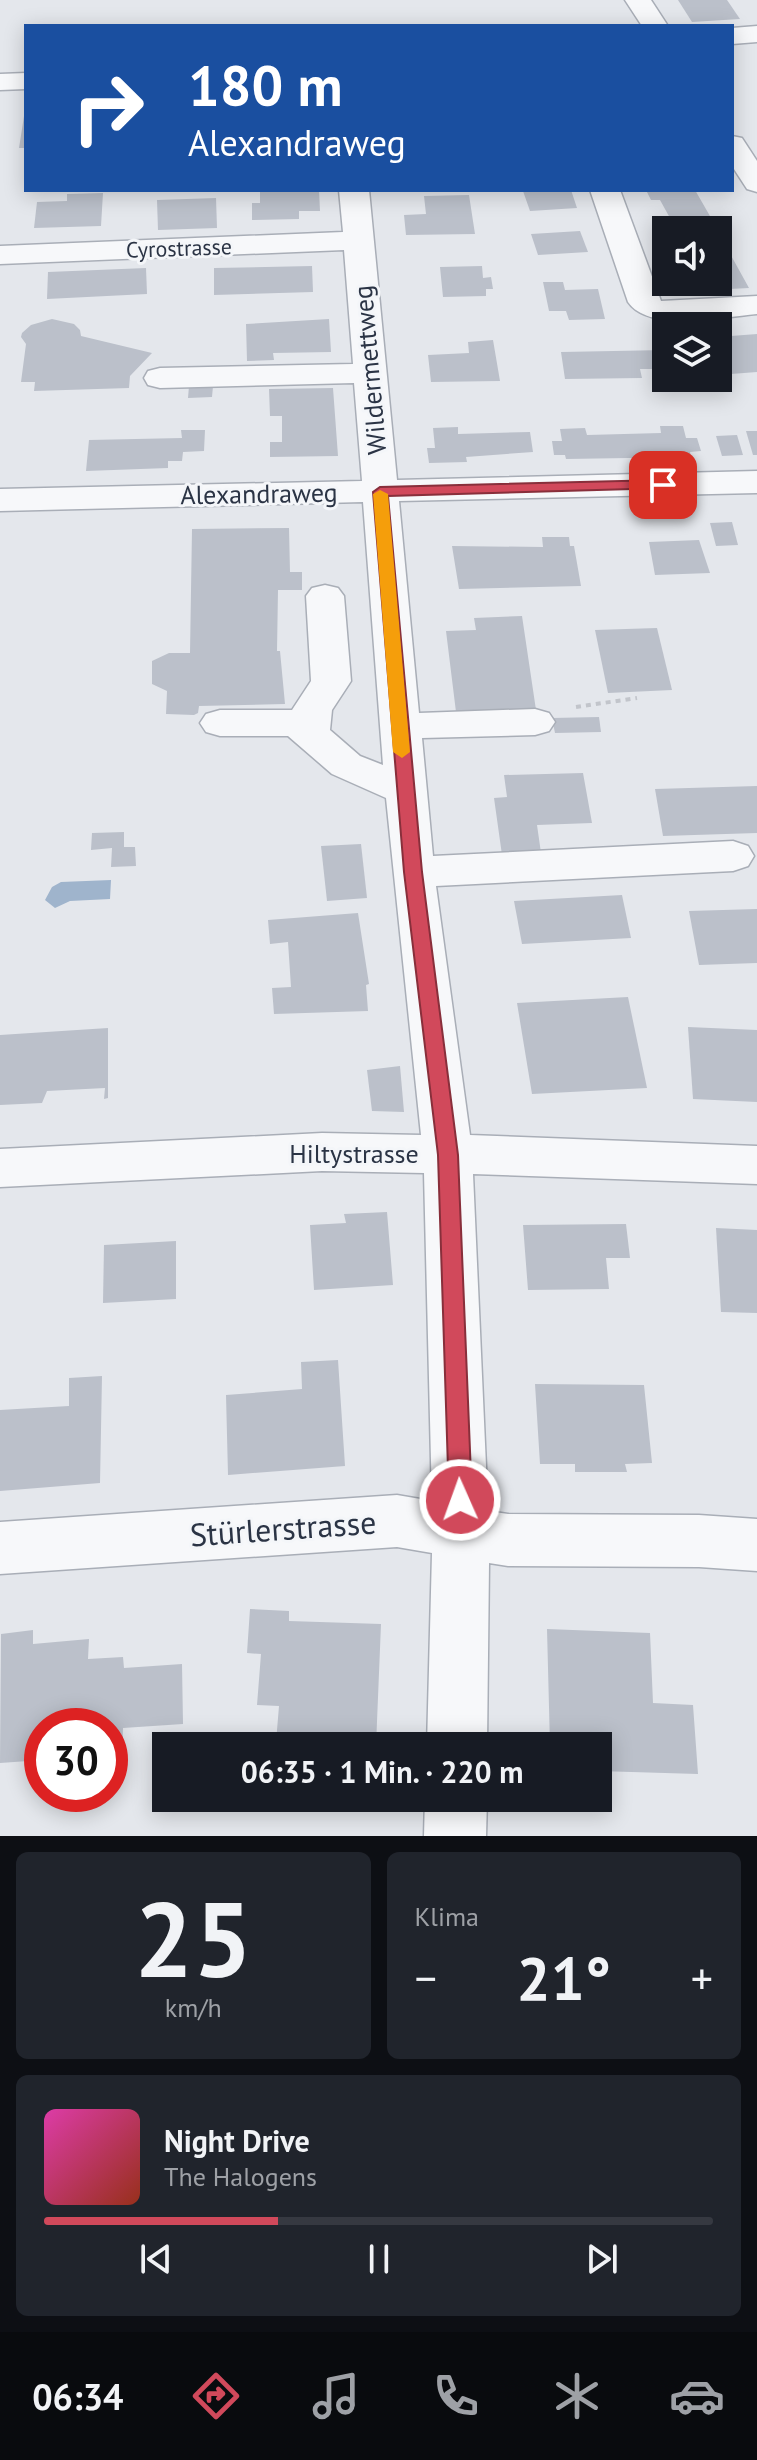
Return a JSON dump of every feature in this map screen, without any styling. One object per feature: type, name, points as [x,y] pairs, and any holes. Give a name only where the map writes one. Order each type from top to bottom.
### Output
[{"type":"street","points":[[638,0],[654,24]]},
{"type":"street","points":[[734,36],[757,34]]},
{"type":"street","points":[[0,82],[24,81]]},
{"type":"street","name":"Wildermettweg","points":[[354,192],[405,790],[448,1155],[461,1531],[457,1732]]},
{"type":"street","points":[[606,192],[644,302],[650,308],[661,311],[757,305]]},
{"type":"street","name":"Cyrostrasse","points":[[0,255],[358,240]]},
{"type":"street","points":[[160,378],[370,373]]},
{"type":"street","name":"Alexandraweg","points":[[0,500],[757,482]]},
{"type":"street","points":[[310,732],[312,710],[331,681],[325,596]]},
{"type":"street","points":[[220,723],[291,722],[310,732],[346,765],[405,790]]},
{"type":"street","points":[[399,726],[535,722]]},
{"type":"street","points":[[413,872],[733,856]]},
{"type":"street","name":"Hiltystrasse","points":[[0,1168],[307,1152],[757,1165]]},
{"type":"street","name":"Stürlerstrasse","points":[[0,1548],[397,1521],[508,1540],[757,1545]]},
{"type":"street","points":[[455,1836],[456,1812]]},
{"type":"path","points":[[583,706],[637,698]]},
{"type":"water","points":[[111,880],[110,899],[70,901],[55,908],[45,900],[52,887],[61,882]]},
{"type":"building","points":[[678,0],[727,0],[740,19],[692,22]]},
{"type":"building","points":[[24,116],[24,148],[19,148]]},
{"type":"building","points":[[260,192],[319,192],[320,211],[299,211],[299,219],[252,220],[252,203],[260,203]]},
{"type":"building","points":[[523,192],[572,192],[577,208],[530,211]]},
{"type":"building","points":[[647,192],[696,192],[710,216],[669,216],[660,200],[651,200]]},
{"type":"building","points":[[103,193],[101,226],[34,228],[37,202],[67,201],[67,194]]},
{"type":"building","points":[[469,195],[475,234],[406,235],[404,215],[426,214],[424,196]]},
{"type":"building","points":[[216,198],[217,228],[158,230],[157,200]]},
{"type":"building","points":[[580,231],[588,252],[538,255],[531,234]]},
{"type":"building","points":[[732,257],[749,288],[732,289]]},
{"type":"building","points":[[312,266],[313,292],[214,295],[214,268]]},
{"type":"building","points":[[482,266],[483,278],[491,277],[493,289],[486,289],[486,296],[443,297],[440,267]]},
{"type":"building","points":[[146,268],[147,294],[47,299],[48,272]]},
{"type":"building","points":[[543,282],[563,282],[565,290],[598,289],[605,319],[569,320],[566,311],[549,311]]},
{"type":"building","points":[[52,319],[74,324],[81,336],[152,353],[130,376],[129,388],[34,391],[35,382],[21,382],[26,344],[22,333],[31,325]]},
{"type":"building","points":[[329,319],[331,352],[273,353],[274,360],[247,361],[246,324]]},
{"type":"building","points":[[757,334],[757,372],[732,374],[732,336]]},
{"type":"building","points":[[493,340],[500,381],[431,382],[428,355],[469,353],[468,342]]},
{"type":"building","points":[[652,350],[652,369],[640,369],[642,378],[565,379],[561,352]]},
{"type":"building","points":[[189,386],[213,386],[212,397],[188,398]]},
{"type":"building","points":[[333,388],[338,456],[270,457],[270,442],[282,442],[282,416],[270,416],[269,389]]},
{"type":"building","points":[[660,426],[683,426],[686,438],[697,438],[701,451],[690,452],[691,457],[566,459],[565,455],[554,455],[552,441],[562,441],[560,429],[585,428],[587,435],[661,433]]},
{"type":"building","points":[[458,427],[458,434],[530,432],[533,452],[466,457],[467,462],[429,463],[427,448],[435,448],[433,428]]},
{"type":"building","points":[[181,430],[205,430],[204,451],[183,452],[182,461],[168,461],[168,468],[86,471],[89,440],[182,438]]},
{"type":"building","points":[[746,431],[757,431],[757,455],[753,455]]},
{"type":"building","points":[[737,435],[743,455],[722,456],[716,436]]},
{"type":"building","points":[[732,522],[738,545],[716,546],[710,523]]},
{"type":"building","points":[[289,528],[290,572],[302,572],[302,590],[278,590],[277,651],[280,651],[285,704],[199,706],[198,713],[194,715],[166,714],[167,691],[152,684],[152,661],[169,653],[190,653],[192,529]]},
{"type":"building","points":[[542,537],[569,537],[570,546],[574,546],[581,586],[459,589],[452,546],[543,547]]},
{"type":"building","points":[[699,540],[710,573],[655,575],[649,542]]},
{"type":"building","points":[[522,616],[536,710],[456,712],[446,631],[476,630],[474,618]]},
{"type":"building","points":[[657,628],[672,690],[608,693],[595,630]]},
{"type":"building","points":[[599,717],[601,732],[555,733],[552,718]]},
{"type":"building","points":[[583,773],[592,823],[537,825],[541,853],[502,855],[494,798],[507,797],[504,775]]},
{"type":"building","points":[[757,786],[757,833],[663,836],[655,789]]},
{"type":"building","points":[[124,832],[124,847],[135,847],[136,866],[111,867],[112,848],[91,850],[92,833]]},
{"type":"building","points":[[361,844],[367,898],[327,901],[321,846]]},
{"type":"building","points":[[622,895],[631,938],[522,944],[514,901]]},
{"type":"building","points":[[757,909],[757,963],[699,965],[689,911]]},
{"type":"building","points":[[358,913],[369,984],[366,985],[368,1011],[274,1014],[272,988],[291,987],[288,942],[270,944],[268,920]]},
{"type":"building","points":[[628,997],[647,1088],[532,1094],[517,1003]]},
{"type":"building","points":[[688,1027],[757,1030],[757,1102],[693,1099]]},
{"type":"building","points":[[108,1028],[108,1098],[104,1099],[105,1088],[47,1091],[42,1103],[0,1105],[0,1035]]},
{"type":"building","points":[[400,1066],[404,1112],[372,1111],[367,1070]]},
{"type":"building","points":[[387,1212],[393,1285],[314,1290],[310,1225],[346,1223],[344,1214]]},
{"type":"building","points":[[626,1224],[630,1258],[606,1258],[609,1289],[528,1290],[523,1225]]},
{"type":"building","points":[[716,1228],[757,1230],[757,1313],[721,1312]]},
{"type":"building","points":[[176,1241],[176,1299],[103,1303],[104,1245]]},
{"type":"building","points":[[338,1360],[345,1466],[228,1475],[226,1395],[302,1389],[301,1362]]},
{"type":"building","points":[[102,1376],[100,1483],[0,1491],[0,1410],[69,1406],[69,1378]]},
{"type":"building","points":[[535,1384],[644,1385],[652,1463],[625,1464],[627,1472],[575,1472],[575,1464],[540,1464]]},
{"type":"building","points":[[250,1609],[289,1611],[289,1621],[381,1624],[377,1732],[277,1732],[279,1706],[257,1705],[261,1654],[247,1653]]},
{"type":"building","points":[[547,1629],[650,1633],[653,1703],[693,1705],[698,1774],[612,1771],[612,1732],[550,1732]]},
{"type":"building","points":[[33,1630],[33,1644],[89,1639],[88,1659],[123,1657],[124,1668],[182,1664],[183,1724],[128,1728],[128,1708],[24,1708],[24,1761],[0,1763],[1,1634]]},
{"type":"slow traffic","points":[[380,494],[402,752]]},
{"type":"route","points":[[460,1500],[448,1155],[413,872],[380,492],[663,485]]}]
